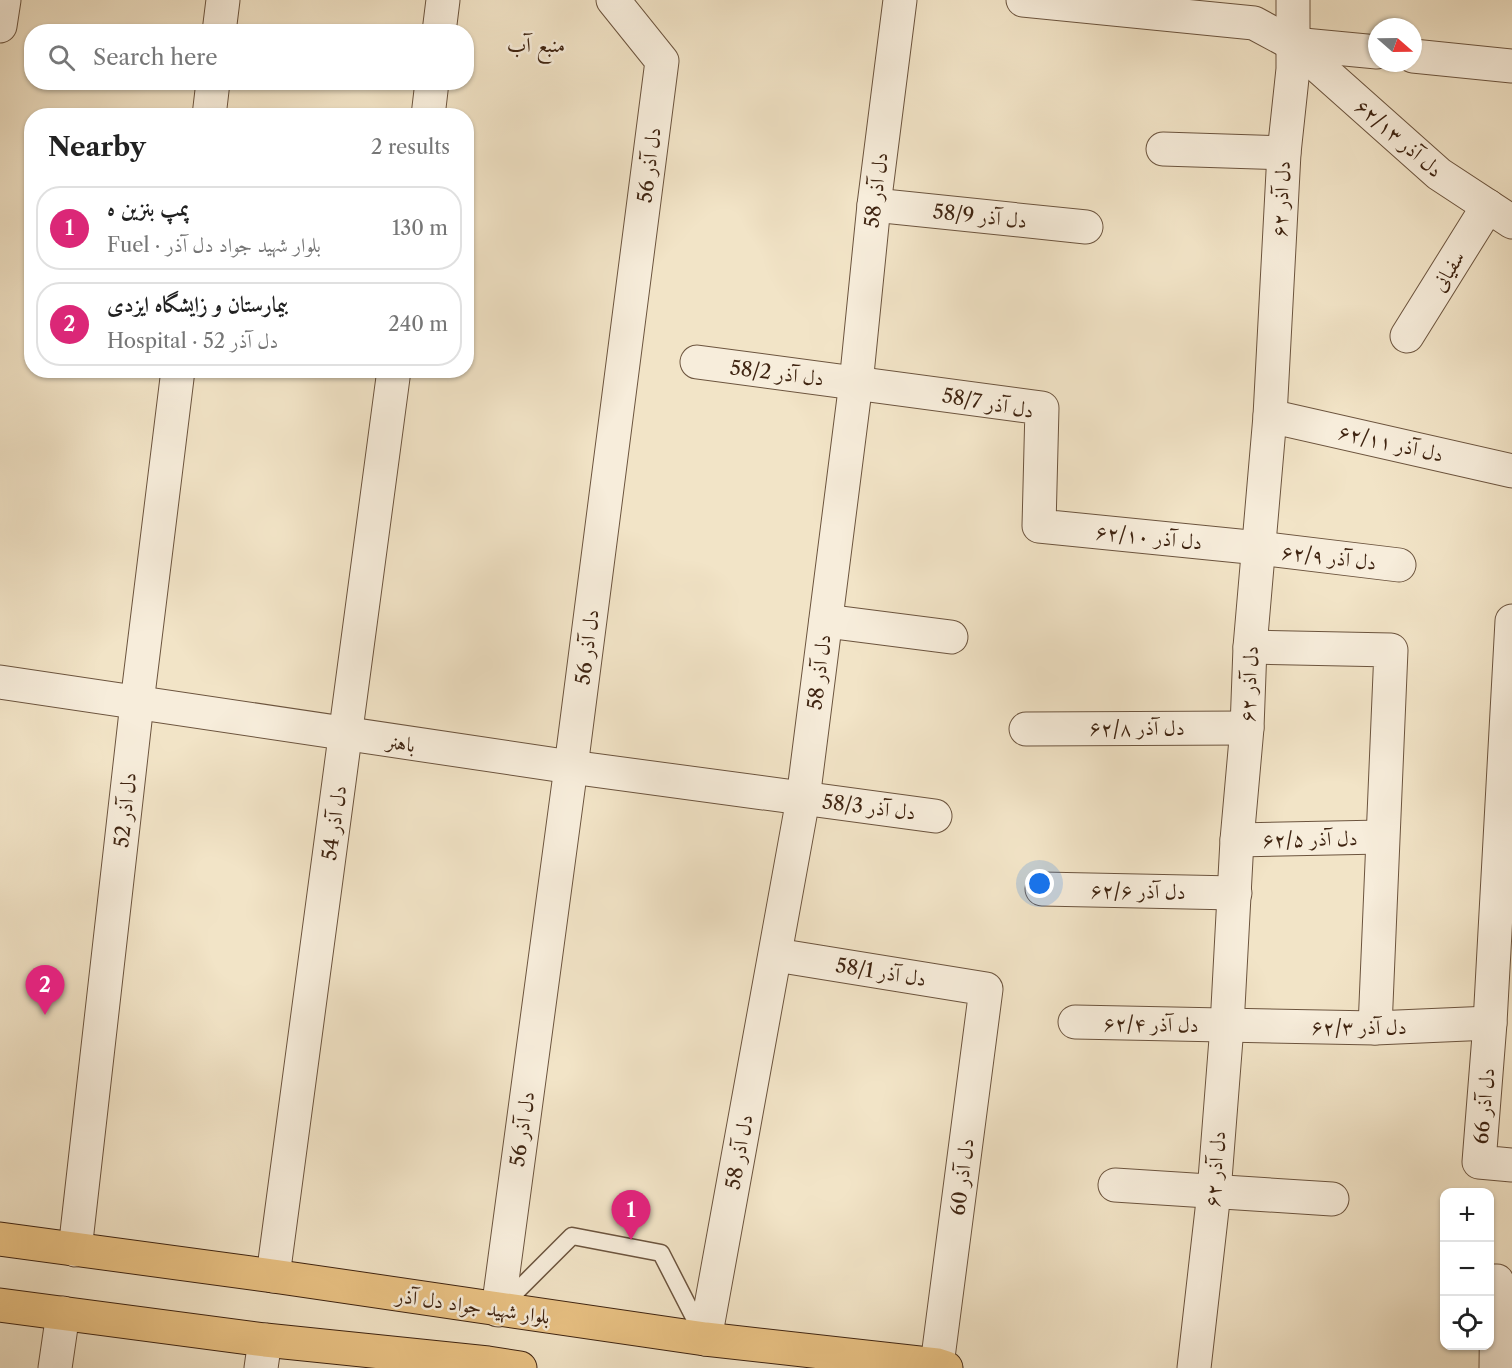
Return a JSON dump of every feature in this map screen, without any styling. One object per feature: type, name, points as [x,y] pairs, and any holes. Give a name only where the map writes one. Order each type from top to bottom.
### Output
[{"type":"main road","name":"بلوار شهید جواد دل آذر","points":[[0,1239],[705,1339],[942,1367]]},
{"type":"main road","points":[[0,1305],[63,1313],[263,1354],[488,1363],[520,1368]]},
{"type":"main road","points":[[705,1339],[789,1368]]},
{"type":"street","points":[[0,26],[4,0]]},
{"type":"street","points":[[220,24],[223,0]]},
{"type":"street","points":[[440,24],[443,0]]},
{"type":"street","name":"دل آذر 56","points":[[498,1310],[662,61],[614,0]]},
{"type":"street","name":"دل آذر 58","points":[[705,1339],[803,799],[856,383],[874,205],[900,0]]},
{"type":"street","points":[[1023,0],[1252,11],[1293,44],[1368,51]]},
{"type":"street","name":"دل آذر ۶۲","points":[[1194,1368],[1214,1192],[1227,1026],[1237,840],[1247,728],[1250,647],[1270,416],[1284,153],[1293,69],[1293,0]]},
{"type":"street","name":"دل آذر ۶۲/۱۳","points":[[1293,44],[1439,174],[1500,214]]},
{"type":"street","points":[[1422,57],[1512,66]]},
{"type":"street","points":[[210,108],[212,90]]},
{"type":"street","points":[[429,108],[431,90]]},
{"type":"street","points":[[1162,149],[1284,153]]},
{"type":"street","name":"دل آذر 58/9","points":[[874,205],[1086,227]]},
{"type":"street","name":"سفیانی","points":[[1407,336],[1500,214]]},
{"type":"street","name":"دل آذر 58/2","points":[[697,363],[856,383]]},
{"type":"street","name":"دل آذر 52","points":[[75,1250],[137,703],[177,378]]},
{"type":"street","name":"دل آذر 54","points":[[273,1276],[393,378]]},
{"type":"street","name":"دل آذر 58/7","points":[[856,383],[1042,408],[1039,526]]},
{"type":"street","name":"دل آذر ۶۲/۱۱","points":[[1270,416],[1512,471]]},
{"type":"street","name":"دل آذر ۶۲/۱۰","points":[[1039,526],[1259,548]]},
{"type":"street","name":"دل آذر ۶۲/۹","points":[[1259,548],[1399,565]]},
{"type":"street","points":[[826,621],[951,637]]},
{"type":"street","name":"دل آذر 66","points":[[1512,631],[1490,1023],[1479,1162],[1512,1165]]},
{"type":"street","points":[[1250,647],[1391,650],[1375,1028]]},
{"type":"street","name":"باهنر","points":[[0,682],[346,735],[803,799]]},
{"type":"street","name":"دل آذر ۶۲/۸","points":[[1026,729],[1247,728]]},
{"type":"street","name":"دل آذر 58/3","points":[[803,799],[935,816]]},
{"type":"street","name":"دل آذر ۶۲/۵","points":[[1237,840],[1383,837]]},
{"type":"street","name":"دل آذر ۶۲/۶","points":[[1042,889],[1235,893]]},
{"type":"street","name":"دل آذر 58/1","points":[[776,955],[986,989]]},
{"type":"street","name":"دل آذر 60","points":[[942,1367],[986,989]]},
{"type":"street","name":"دل آذر ۶۲/۴","points":[[1075,1022],[1227,1026]]},
{"type":"street","name":"دل آذر ۶۲/۳","points":[[1227,1026],[1375,1028],[1490,1023]]},
{"type":"street","points":[[1115,1185],[1332,1199]]},
{"type":"street","points":[[1494,1281],[1497,1281],[1496,1368]]},
{"type":"street","points":[[55,1368],[63,1313]]},
{"type":"lane","points":[[498,1310],[572,1236],[661,1253],[705,1339]]},
{"type":"place","name":"بیمارستان و زایشگاه ایزدی","points":[[45,1015]]},
{"type":"place","name":"پمپ بنزین ه","points":[[631,1240]]},
{"type":"district","name":"منبع آب","points":[[536,45]]}]
